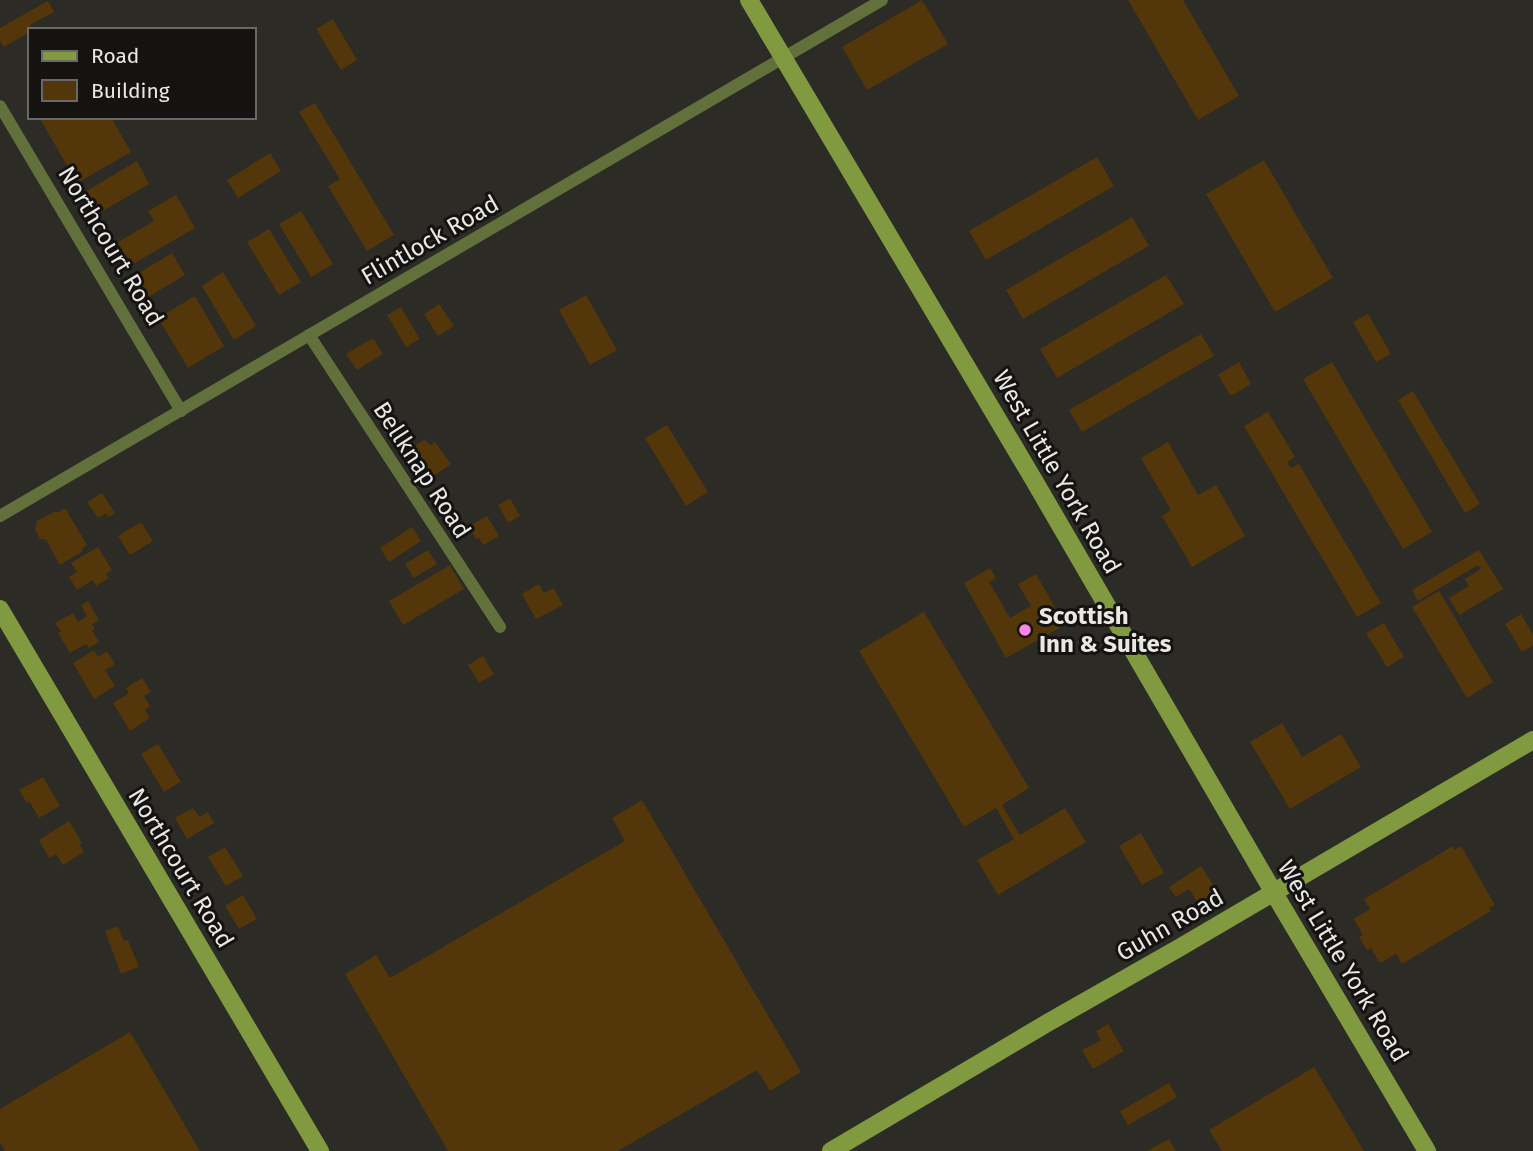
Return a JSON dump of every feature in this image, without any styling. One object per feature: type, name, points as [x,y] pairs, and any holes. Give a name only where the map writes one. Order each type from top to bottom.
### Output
[{"type":"street","name":"West Little York Road","points":[[749,0],[1029,470],[1427,1151]]},
{"type":"street","name":"Flintlock Road","points":[[0,516],[881,0]]},
{"type":"street","name":"Northcourt Road","points":[[0,106],[181,411]]},
{"type":"street","name":"Bellknap Road","points":[[309,335],[500,627]]},
{"type":"street","name":"Northcourt Road","points":[[0,609],[320,1151]]},
{"type":"street","name":"Guhn Road","points":[[831,1151],[1533,740]]},
{"type":"building","points":[[922,0],[948,44],[867,90],[842,47]]},
{"type":"building","points":[[1128,0],[1183,0],[1239,96],[1198,120]]},
{"type":"building","points":[[48,1],[54,12],[30,25],[28,33],[4,47],[0,41],[0,28]]},
{"type":"building","points":[[333,19],[357,60],[341,70],[316,29]]},
{"type":"building","points":[[315,103],[394,235],[367,251],[328,186],[340,179],[299,112]]},
{"type":"building","points":[[40,119],[112,119],[131,152],[77,183]]},
{"type":"building","points":[[270,153],[281,171],[238,198],[227,180]]},
{"type":"building","points":[[1097,157],[1114,186],[986,260],[969,231]]},
{"type":"building","points":[[1264,160],[1333,278],[1275,312],[1206,194]]},
{"type":"building","points":[[137,161],[149,184],[96,215],[83,193]]},
{"type":"building","points":[[176,195],[195,228],[126,268],[113,245],[154,221],[148,211]]},
{"type":"building","points":[[301,211],[333,264],[311,277],[279,224]]},
{"type":"building","points":[[1132,217],[1149,246],[1023,319],[1006,290]]},
{"type":"building","points":[[269,229],[301,282],[279,295],[247,242]]},
{"type":"building","points":[[172,253],[185,275],[145,299],[132,277]]},
{"type":"building","points":[[223,272],[256,326],[234,340],[202,286]]},
{"type":"building","points":[[1166,275],[1184,304],[1057,378],[1040,349]]},
{"type":"building","points":[[586,295],[617,350],[590,365],[559,310]]},
{"type":"building","points":[[195,296],[224,346],[188,368],[158,318]]},
{"type":"building","points":[[439,304],[454,326],[438,336],[424,314]]},
{"type":"building","points":[[401,307],[420,339],[406,347],[387,315]]},
{"type":"building","points":[[1368,314],[1391,354],[1376,362],[1353,322]]},
{"type":"building","points":[[1201,334],[1214,356],[1082,432],[1069,410]]},
{"type":"building","points":[[373,338],[383,354],[357,370],[346,354]]},
{"type":"building","points":[[1239,362],[1251,384],[1231,396],[1218,375]]},
{"type":"building","points":[[1332,362],[1432,532],[1403,549],[1303,379]]},
{"type":"building","points":[[1413,391],[1480,504],[1465,513],[1398,400]]},
{"type":"building","points":[[1268,412],[1295,457],[1287,462],[1291,468],[1299,464],[1381,603],[1357,617],[1244,426]]},
{"type":"building","points":[[667,425],[708,492],[686,506],[645,438]]},
{"type":"building","points":[[425,439],[430,445],[435,442],[451,464],[432,477],[418,457],[421,455],[415,446]]},
{"type":"building","points":[[1168,442],[1198,495],[1216,485],[1245,536],[1192,567],[1162,516],[1171,510],[1141,458]]},
{"type":"building","points":[[102,493],[115,513],[108,517],[106,513],[98,518],[87,502]]},
{"type":"building","points":[[510,498],[520,516],[508,523],[498,505]]},
{"type":"building","points":[[65,508],[87,545],[83,551],[60,565],[46,540],[40,539],[35,529],[37,521]]},
{"type":"building","points":[[487,516],[499,536],[483,545],[469,526]]},
{"type":"building","points":[[141,522],[153,541],[130,555],[118,536]]},
{"type":"building","points":[[412,527],[421,541],[389,562],[380,548]]},
{"type":"building","points":[[98,547],[112,570],[106,574],[109,578],[96,586],[93,580],[77,590],[69,577],[77,572],[71,563]]},
{"type":"building","points":[[428,550],[437,564],[414,578],[405,564]]},
{"type":"building","points":[[1479,550],[1503,589],[1459,615],[1449,598],[1469,586],[1465,579],[1481,569],[1478,565],[1418,601],[1412,590]]},
{"type":"building","points":[[450,565],[464,589],[403,625],[389,601]]},
{"type":"building","points":[[990,568],[996,578],[989,582],[1010,618],[1031,606],[1018,584],[1036,574],[1065,625],[1006,658],[964,583]]},
{"type":"building","points":[[539,584],[544,593],[554,588],[563,605],[536,619],[522,594]]},
{"type":"building","points":[[1439,591],[1493,682],[1467,698],[1412,607]]},
{"type":"building","points":[[88,601],[99,620],[92,624],[95,629],[92,630],[99,642],[89,648],[86,644],[70,653],[55,623],[73,613],[78,622],[87,616],[81,605]]},
{"type":"building","points":[[924,612],[1029,788],[1002,805],[1020,835],[1065,808],[1086,842],[998,895],[977,860],[1014,839],[996,808],[964,827],[859,651]]},
{"type":"building","points":[[1521,614],[1533,635],[1533,646],[1522,652],[1505,624]]},
{"type":"building","points":[[1384,623],[1404,657],[1387,667],[1366,633]]},
{"type":"building","points":[[94,650],[98,657],[107,651],[115,664],[105,670],[115,686],[94,699],[73,663]]},
{"type":"building","points":[[483,656],[494,674],[479,683],[468,665]]},
{"type":"building","points":[[142,678],[151,692],[144,696],[150,706],[145,710],[150,718],[130,731],[113,703],[129,693],[126,688]]},
{"type":"building","points":[[1282,723],[1302,757],[1341,734],[1361,767],[1290,809],[1250,742]]},
{"type":"building","points":[[158,744],[181,782],[164,792],[141,754]]},
{"type":"building","points":[[43,777],[60,806],[39,818],[19,790]]},
{"type":"building","points":[[642,800],[801,1072],[770,1091],[757,1070],[618,1151],[448,1151],[345,974],[376,955],[390,978],[625,841],[612,818]]},
{"type":"building","points":[[193,808],[199,817],[208,812],[214,823],[187,839],[175,818]]},
{"type":"building","points":[[69,821],[82,843],[79,844],[84,852],[63,865],[56,854],[49,858],[39,840]]},
{"type":"building","points":[[1141,833],[1164,873],[1142,885],[1119,846]]},
{"type":"building","points":[[1453,846],[1454,850],[1461,846],[1495,905],[1489,908],[1491,911],[1402,964],[1396,954],[1380,963],[1371,948],[1367,950],[1359,937],[1363,935],[1354,919],[1370,909],[1364,899]]},
{"type":"building","points":[[225,847],[243,876],[226,886],[208,857]]},
{"type":"building","points":[[1201,866],[1217,891],[1209,895],[1212,899],[1200,906],[1189,889],[1176,897],[1169,887]]},
{"type":"building","points":[[243,895],[257,919],[239,929],[225,906]]},
{"type":"building","points":[[118,926],[124,941],[128,940],[139,967],[121,974],[105,931]]},
{"type":"building","points":[[1108,1024],[1124,1051],[1093,1069],[1082,1050],[1101,1040],[1096,1031]]},
{"type":"building","points":[[130,1032],[200,1151],[5,1151],[0,1143],[0,1109]]},
{"type":"building","points":[[1314,1067],[1364,1151],[1222,1151],[1209,1130]]},
{"type":"building","points":[[1169,1083],[1177,1097],[1128,1125],[1120,1111]]},
{"type":"building","points":[[1169,1139],[1176,1151],[1147,1151]]},
{"type":"place","name":"Scottish Inn & Suites","points":[[1025,630]]}]
